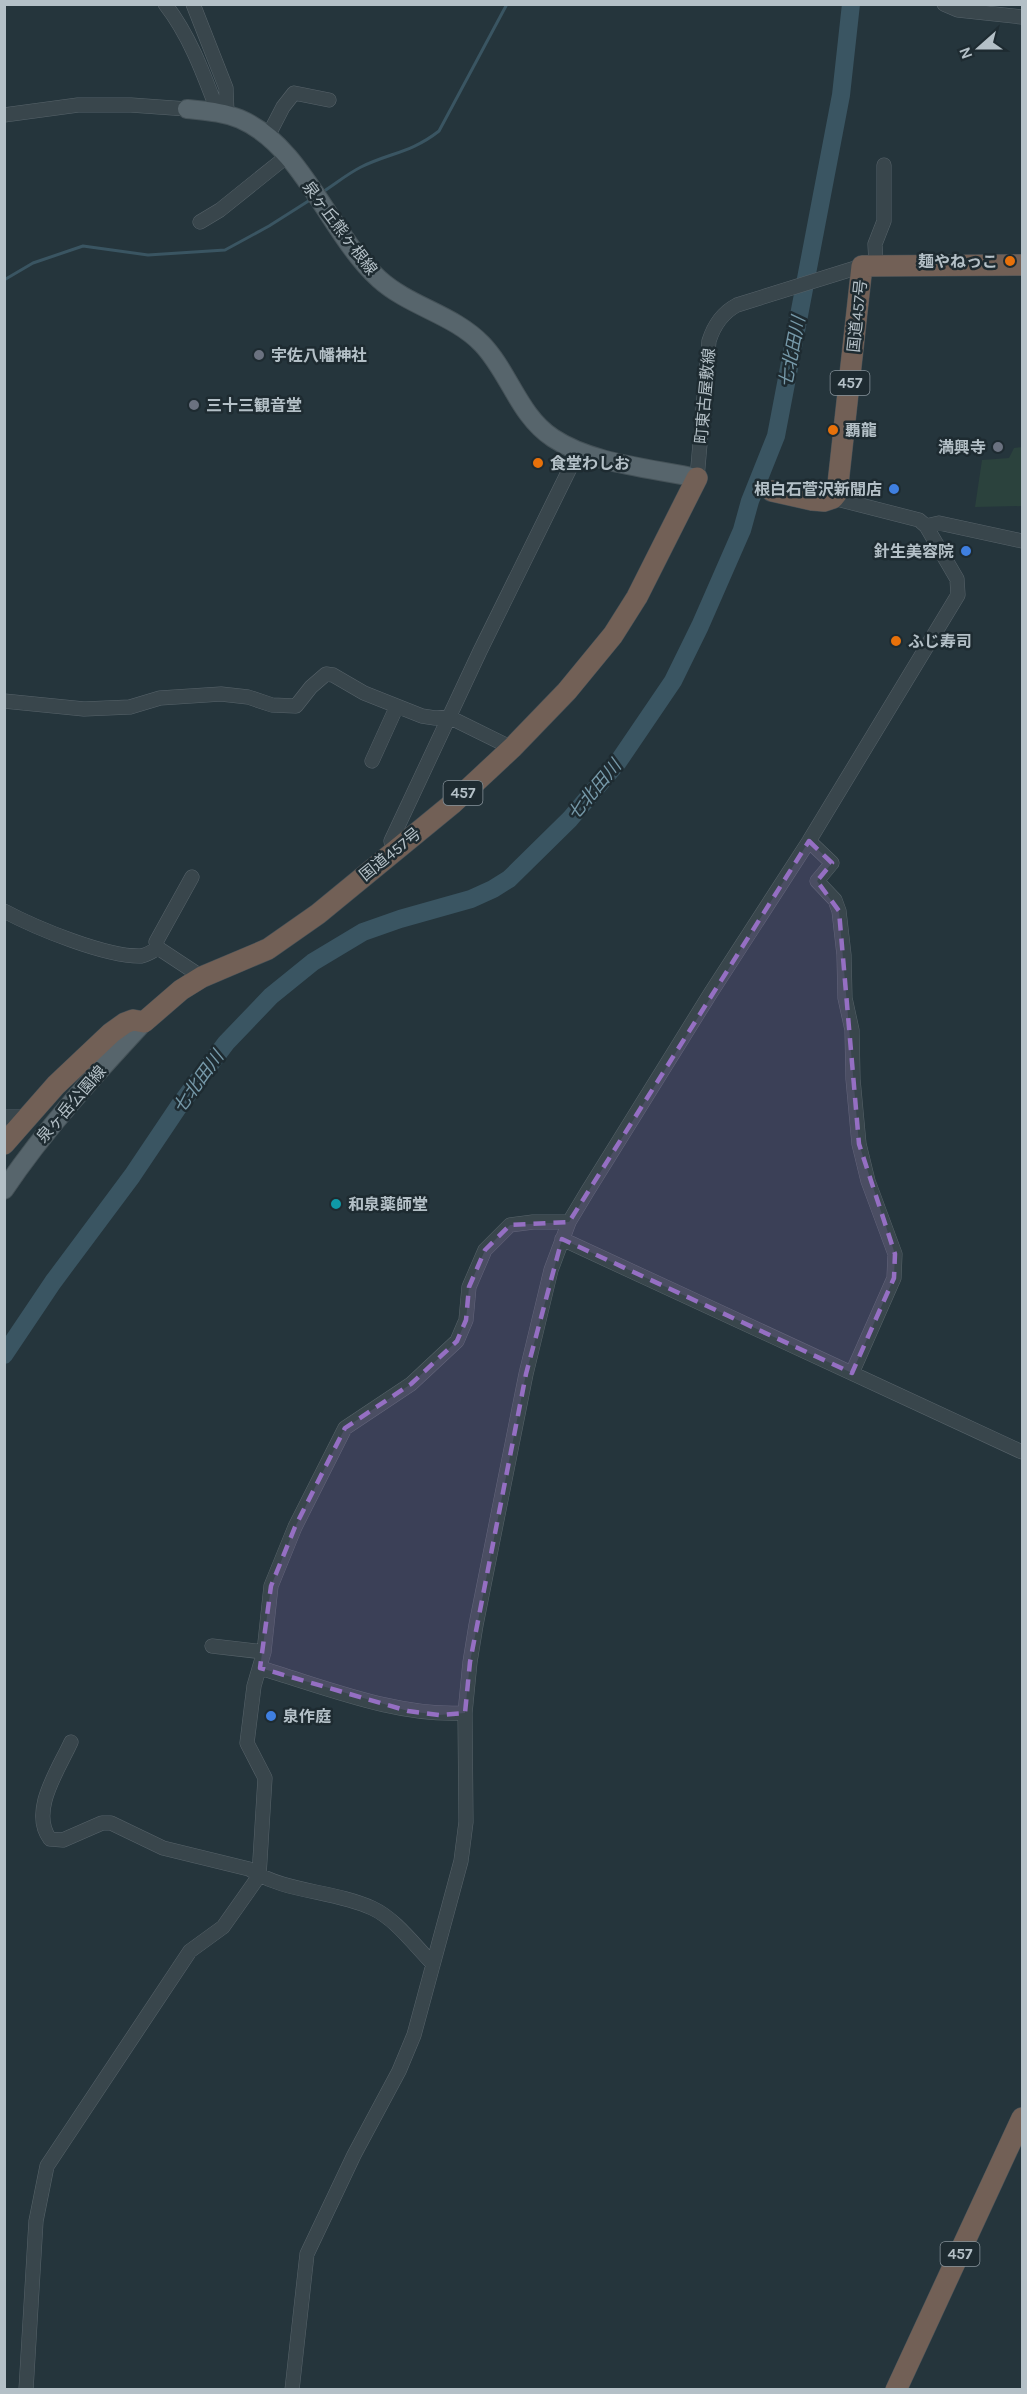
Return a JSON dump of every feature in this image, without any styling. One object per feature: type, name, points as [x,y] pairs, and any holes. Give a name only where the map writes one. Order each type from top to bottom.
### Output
[{"type":"highway","name":"国道457号","points":[[833,498],[837,493],[869,265],[1023,265]]},
{"type":"highway","name":"国道457号","points":[[4,1144],[56,1084],[111,1033],[133,1020],[144,1022],[181,990],[202,977],[268,949],[318,914],[452,804],[512,747],[567,690],[613,634],[637,597],[697,478]]},
{"type":"highway","points":[[772,491],[812,500],[824,501],[833,498]]},
{"type":"highway","name":"457","points":[[896,2390],[1023,2118]]},
{"type":"main road","name":"泉ヶ丘熊ヶ根線","points":[[187,109],[223,113],[256,127],[268,136],[316,195],[356,253],[378,278],[404,298],[455,321],[470,333],[494,358],[528,414],[540,428],[558,442],[578,452],[697,478]]},
{"type":"main road","name":"泉ヶ岳公園線","points":[[4,1190],[29,1153],[93,1077],[144,1022]]},
{"type":"street","points":[[165,4],[190,45],[223,113]]},
{"type":"street","points":[[945,4],[958,10],[1023,17]]},
{"type":"street","points":[[196,7],[226,88],[223,113]]},
{"type":"street","points":[[268,136],[283,107],[294,93],[329,100]]},
{"type":"street","points":[[4,115],[78,105],[131,105],[187,109]]},
{"type":"street","points":[[200,222],[220,210],[286,157]]},
{"type":"street","points":[[869,265],[884,221],[884,165]]},
{"type":"street","name":"町東古屋敷線","points":[[697,478],[712,332],[716,323],[729,309],[753,299],[869,265]]},
{"type":"street","points":[[393,852],[392,841],[449,717],[578,452]]},
{"type":"street","points":[[292,2390],[307,2254],[349,2166],[399,2071],[414,2035],[464,1847],[467,1795],[465,1713],[470,1662],[526,1374],[551,1270],[562,1239],[569,1222],[710,994],[809,840],[958,595],[957,579],[926,526],[920,520],[833,498]]},
{"type":"street","points":[[926,526],[939,524],[1023,541]]},
{"type":"street","points":[[4,701],[84,709],[130,707],[159,698],[220,694],[248,697],[272,705],[296,706],[311,687],[326,674],[422,716],[449,717],[512,747]]},
{"type":"street","points":[[372,761],[397,706]]},
{"type":"street","points":[[809,840],[832,863],[817,881],[835,900],[839,910],[844,956],[845,998],[852,1030],[853,1079],[859,1144],[868,1181],[895,1254],[896,1265],[894,1278],[852,1373]]},
{"type":"street","points":[[192,877],[156,942],[158,948],[202,977]]},
{"type":"street","points":[[4,911],[47,931],[99,949],[142,956],[158,948]]},
{"type":"street","points":[[4,1117],[28,1117]]},
{"type":"street","points":[[26,2390],[36,2221],[39,2195],[47,2166],[190,1951],[223,1927],[259,1876],[265,1778],[248,1743],[254,1686],[264,1652],[271,1586],[295,1527],[345,1428],[411,1384],[458,1341],[466,1320],[469,1287],[485,1250],[510,1225],[533,1222],[569,1222]]},
{"type":"street","points":[[562,1239],[1023,1452]]},
{"type":"street","points":[[212,1646],[264,1652]]},
{"type":"street","points":[[260,1668],[408,1711],[439,1715],[465,1713]]},
{"type":"street","points":[[71,1742],[46,1800],[43,1823],[50,1839],[63,1840],[102,1823],[111,1823],[163,1848],[249,1869],[259,1876],[282,1884],[372,1908],[392,1923],[434,1964]]},
{"type":"highlighted area","points":[[809,841],[832,863],[817,881],[839,911],[859,1144],[895,1254],[894,1278],[852,1373],[562,1239],[526,1374],[470,1662],[465,1713],[439,1715],[408,1711],[260,1668],[271,1586],[295,1527],[345,1428],[411,1384],[457,1341],[466,1320],[469,1287],[485,1250],[510,1225],[569,1222]]},
{"type":"green space","points":[[1022,447],[1022,506],[975,507],[982,460],[1009,458],[1014,448]]},
{"type":"waterway","points":[[321,193],[361,167],[419,144],[439,131],[507,4]]},
{"type":"waterway","name":"七北田川","points":[[4,1355],[53,1282],[132,1176],[179,1106],[226,1043],[271,996],[313,962],[363,932],[471,899],[509,879],[570,819],[618,762],[673,681],[742,530],[750,501],[776,436],[841,95],[851,4]]},
{"type":"waterway","points":[[4,280],[33,263],[83,246],[148,255],[225,250],[310,200]]},
{"type":"place","name":"麺やねっこ","points":[[1010,261]]},
{"type":"place","name":"宇佐八幡神社","points":[[259,355]]},
{"type":"place","name":"三十三観音堂","points":[[194,405]]},
{"type":"place","name":"覇龍","points":[[833,430]]},
{"type":"place","name":"満興寺","points":[[998,447]]},
{"type":"place","name":"食堂わしお","points":[[538,463]]},
{"type":"place","name":"根白石菅沢新聞店","points":[[894,489]]},
{"type":"place","name":"針生美容院","points":[[966,551]]},
{"type":"place","name":"ふじ寿司","points":[[896,641]]},
{"type":"place","name":"和泉薬師堂","points":[[336,1204]]},
{"type":"place","name":"泉作庭","points":[[271,1716]]}]
